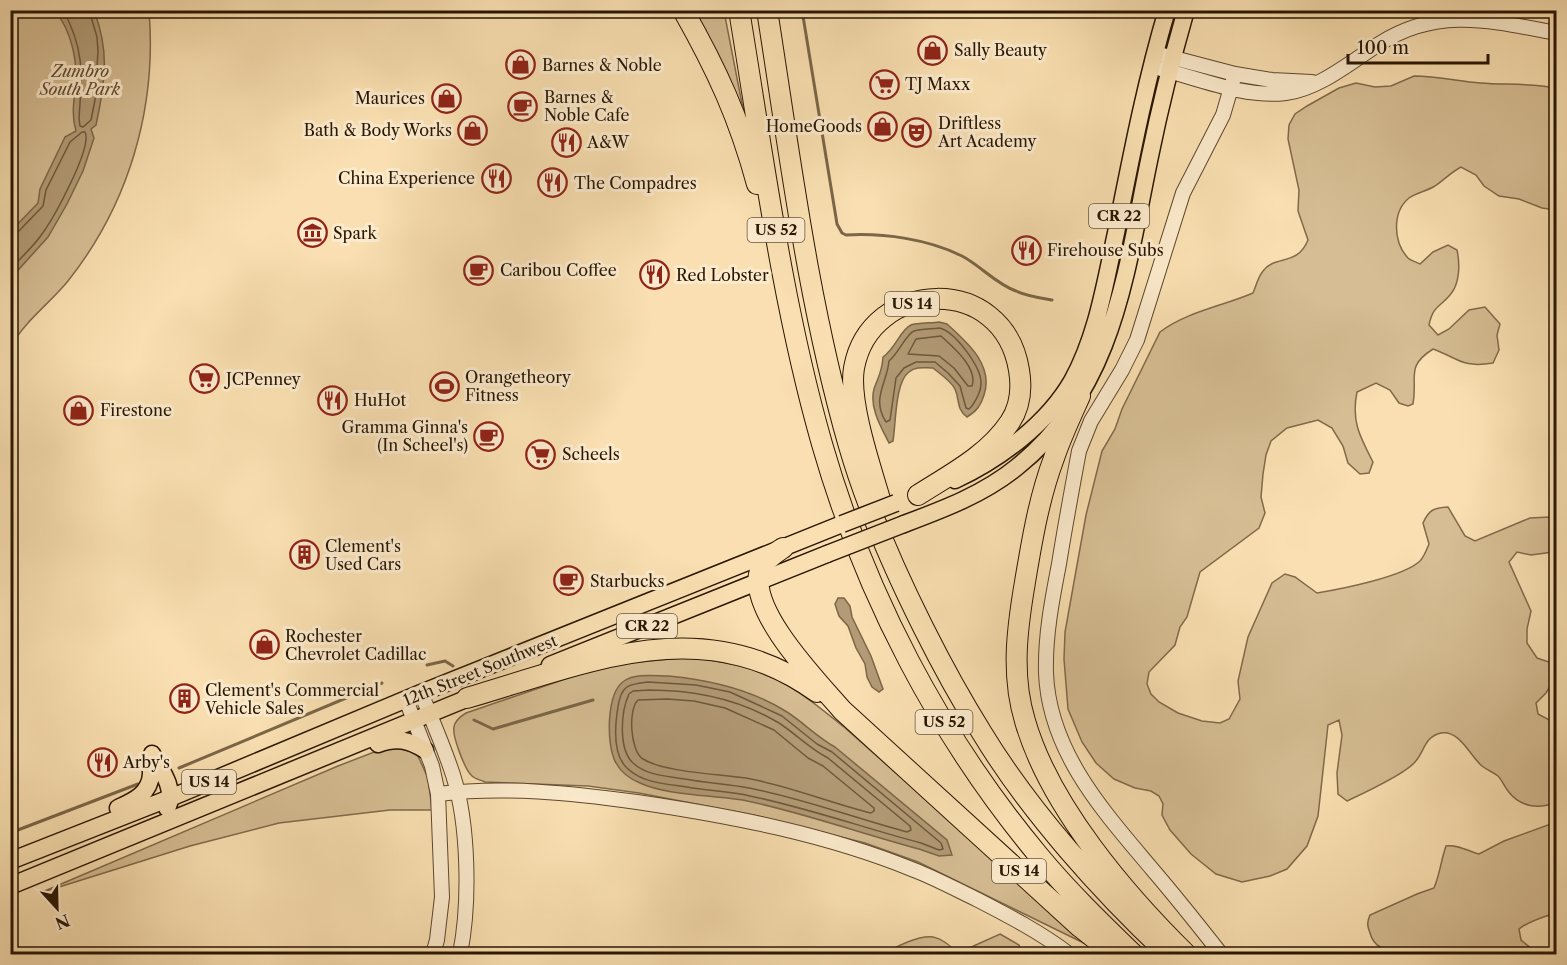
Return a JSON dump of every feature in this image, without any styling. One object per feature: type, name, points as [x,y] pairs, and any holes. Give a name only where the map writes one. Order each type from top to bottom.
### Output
[{"type":"highway","points":[[683,10],[714,66],[740,126],[786,291]]},
{"type":"highway","name":"US 52","points":[[739,10],[786,291],[812,406],[823,447],[876,593],[916,676],[953,738],[1005,813],[1079,901],[1133,954]]},
{"type":"highway","name":"US 52","points":[[767,10],[803,236],[833,386],[862,485],[904,590],[951,682],[1019,788],[1101,885],[1168,954]]},
{"type":"highway","name":"US 14","points":[[904,590],[858,417],[854,371],[857,356],[864,342],[872,330],[889,315],[925,300],[952,299],[981,309],[1007,334],[1018,362],[1021,380],[1020,395],[1016,411],[998,437],[975,459],[918,495]]},
{"type":"highway","points":[[1080,396],[1053,459],[1031,542],[1016,639],[1020,701],[1037,758],[1063,805],[1134,899],[1186,954]]},
{"type":"highway","points":[[783,548],[765,561],[760,570],[758,582],[762,605],[811,674],[842,710]]},
{"type":"highway","name":"US 14","points":[[467,698],[628,653],[652,649],[689,648],[733,653],[775,667],[796,678],[842,710],[1080,927],[1114,954]]},
{"type":"main road","name":"CR 22","points":[[918,495],[976,469],[1013,445],[1056,404],[1070,383],[1091,338],[1101,300],[1153,60],[1167,10]]},
{"type":"main road","name":"CR 22","points":[[1080,396],[1102,352],[1117,310],[1185,10]]},
{"type":"main road","name":"12th Street Southwest","points":[[10,886],[467,698],[964,500],[1019,465],[1049,436],[1080,396]]},
{"type":"main road","name":"12th Street Southwest","points":[[10,861],[170,798],[818,533],[918,495]]},
{"type":"main road","points":[[354,744],[370,747],[389,740],[401,739],[425,750]]},
{"type":"main road","points":[[58,842],[142,796],[150,779],[152,754],[163,772],[170,798],[169,805],[164,812],[105,847]]},
{"type":"main road","points":[[163,772],[179,783],[188,783],[212,775],[224,776]]},
{"type":"street","points":[[1153,60],[1233,81],[1265,93],[1287,93],[1317,82],[1344,68],[1396,34],[1432,21],[1457,18],[1557,33]]},
{"type":"street","points":[[1221,954],[1104,812],[1082,781],[1068,756],[1051,707],[1046,674],[1046,654],[1050,612],[1084,434],[1130,355],[1183,193],[1215,134],[1233,81]]},
{"type":"street","points":[[413,697],[453,774],[458,792],[463,831],[466,895],[460,954]]},
{"type":"street","points":[[422,717],[425,750],[436,777],[438,794],[442,897],[439,932],[433,954]]},
{"type":"street","points":[[438,794],[512,791],[560,793],[751,820],[867,852],[915,870],[1041,933],[1069,954]]},
{"type":"green space","name":"Zumbro South Park","points":[[11,11],[149,11],[150,47],[143,119],[123,187],[108,220],[68,281],[23,328],[11,346]]},
{"type":"green space","points":[[691,11],[724,11],[743,109],[739,109]]},
{"type":"green space","points":[[1414,76],[1556,88],[1556,210],[1542,208],[1519,199],[1499,196],[1484,186],[1476,175],[1461,167],[1435,186],[1409,198],[1403,204],[1397,219],[1399,244],[1411,260],[1420,264],[1433,252],[1448,245],[1457,250],[1459,267],[1456,285],[1435,311],[1429,325],[1438,335],[1449,329],[1469,310],[1485,307],[1500,324],[1497,335],[1499,350],[1493,363],[1474,364],[1462,362],[1433,349],[1424,355],[1416,367],[1413,404],[1408,406],[1399,403],[1390,390],[1376,383],[1357,392],[1356,420],[1373,462],[1369,473],[1360,474],[1348,463],[1343,446],[1332,428],[1318,420],[1287,428],[1271,441],[1266,455],[1261,497],[1265,513],[1259,528],[1200,572],[1187,617],[1180,627],[1175,645],[1149,672],[1147,684],[1151,694],[1159,702],[1178,713],[1202,721],[1220,723],[1229,719],[1240,699],[1238,681],[1248,637],[1272,583],[1285,574],[1295,577],[1317,593],[1371,582],[1412,567],[1423,557],[1429,544],[1423,523],[1430,512],[1439,508],[1448,507],[1465,536],[1475,541],[1530,518],[1550,517],[1556,525],[1556,547],[1553,552],[1531,555],[1517,552],[1509,562],[1531,611],[1527,643],[1537,658],[1552,663],[1556,676],[1546,693],[1536,703],[1538,714],[1551,721],[1556,720],[1556,802],[1543,806],[1530,806],[1518,801],[1498,776],[1482,766],[1459,739],[1448,733],[1441,733],[1431,738],[1415,762],[1403,772],[1347,801],[1338,794],[1337,773],[1342,735],[1339,720],[1328,725],[1318,816],[1307,846],[1287,869],[1270,876],[1242,882],[1216,874],[1191,854],[1170,830],[1162,815],[1163,804],[1159,796],[1151,791],[1135,788],[1114,779],[1096,763],[1082,742],[1068,709],[1064,659],[1065,632],[1086,515],[1102,451],[1115,429],[1122,409],[1160,332],[1181,319],[1253,293],[1260,276],[1268,266],[1298,254],[1308,240],[1298,211],[1299,190],[1288,139],[1289,125],[1295,114],[1339,88],[1356,83],[1375,87],[1391,86]]},
{"type":"green space","points":[[692,657],[735,665],[767,675],[786,684],[812,702],[844,727],[1096,949],[918,862],[865,843],[758,816],[639,793],[588,786],[485,782],[469,773],[457,745],[454,731],[457,720],[466,713],[606,665]]},
{"type":"green space","points":[[392,748],[417,754],[428,778],[432,810],[390,810],[279,823],[190,846],[40,893],[338,766],[382,749]]},
{"type":"green space","points":[[1556,822],[1556,887],[1553,894],[1556,912],[1532,921],[1519,929],[1521,940],[1538,954],[1417,954],[1383,948],[1373,941],[1368,926],[1370,915],[1434,888],[1446,846],[1458,847],[1479,854],[1504,841]]},
{"type":"green space","points":[[1000,934],[1019,945],[1022,954],[883,954],[907,942],[927,937],[940,939],[958,953]]},
{"type":"water","points":[[55,11],[94,11],[104,54],[102,95],[96,125],[91,129],[94,138],[83,171],[67,204],[48,237],[11,278],[11,231],[38,203],[40,189],[65,137],[76,131],[73,113],[76,83],[74,55],[69,36]]},
{"type":"water","points":[[939,322],[947,324],[977,355],[985,374],[984,395],[976,410],[967,417],[961,411],[955,389],[948,380],[933,368],[914,369],[904,377],[901,384],[893,441],[889,443],[873,403],[874,389],[883,357],[907,327]]},
{"type":"water","points":[[838,598],[844,598],[850,606],[852,617],[871,656],[883,689],[879,692],[872,687],[867,677],[865,664],[848,626],[839,616],[835,604]]},
{"type":"water","points":[[669,676],[730,687],[759,697],[787,712],[835,747],[947,840],[952,855],[939,856],[747,801],[692,795],[651,787],[626,775],[616,763],[610,745],[610,720],[614,696],[618,687],[629,678]]},
{"type":"waterway","points":[[802,10],[837,224],[842,233],[906,238],[935,245],[962,256],[1009,288],[1029,296],[1052,300]]},
{"type":"waterway","points":[[427,665],[445,661],[453,666]]},
{"type":"waterway","points":[[179,768],[382,683]]},
{"type":"waterway","points":[[474,720],[493,729],[593,700]]},
{"type":"waterway","points":[[10,833],[138,784]]},
{"type":"place","name":"Sally Beauty","points":[[933,50]]},
{"type":"place","name":"Barnes & Noble","points":[[521,65]]},
{"type":"place","name":"TJ Maxx","points":[[884,84]]},
{"type":"place","name":"Maurices","points":[[446,98]]},
{"type":"place","name":"Barnes & Noble Cafe","points":[[523,106]]},
{"type":"place","name":"HomeGoods","points":[[883,126]]},
{"type":"place","name":"Bath & Body Works","points":[[473,130]]},
{"type":"place","name":"Driftless Art Academy","points":[[917,132]]},
{"type":"place","name":"A&W","points":[[566,142]]},
{"type":"place","name":"China Experience","points":[[496,178]]},
{"type":"place","name":"The Compadres","points":[[553,183]]},
{"type":"place","name":"Spark","points":[[312,233]]},
{"type":"place","name":"Firehouse Subs","points":[[1026,250]]},
{"type":"place","name":"Caribou Coffee","points":[[479,270]]},
{"type":"place","name":"Red Lobster","points":[[655,275]]},
{"type":"place","name":"JCPenney","points":[[205,379]]},
{"type":"place","name":"Orangetheory Fitness","points":[[444,386]]},
{"type":"place","name":"HuHot","points":[[333,400]]},
{"type":"place","name":"Firestone","points":[[79,410]]},
{"type":"place","name":"Gramma Ginna's (In Scheel's)","points":[[489,436]]},
{"type":"place","name":"Scheels","points":[[541,454]]},
{"type":"place","name":"Clement's Used Cars","points":[[304,555]]},
{"type":"place","name":"Starbucks","points":[[569,581]]},
{"type":"place","name":"Rochester Chevrolet Cadillac","points":[[264,645]]},
{"type":"place","name":"Clement's Commercial Vehicle Sales","points":[[184,699]]},
{"type":"place","name":"Arby's","points":[[102,762]]}]
